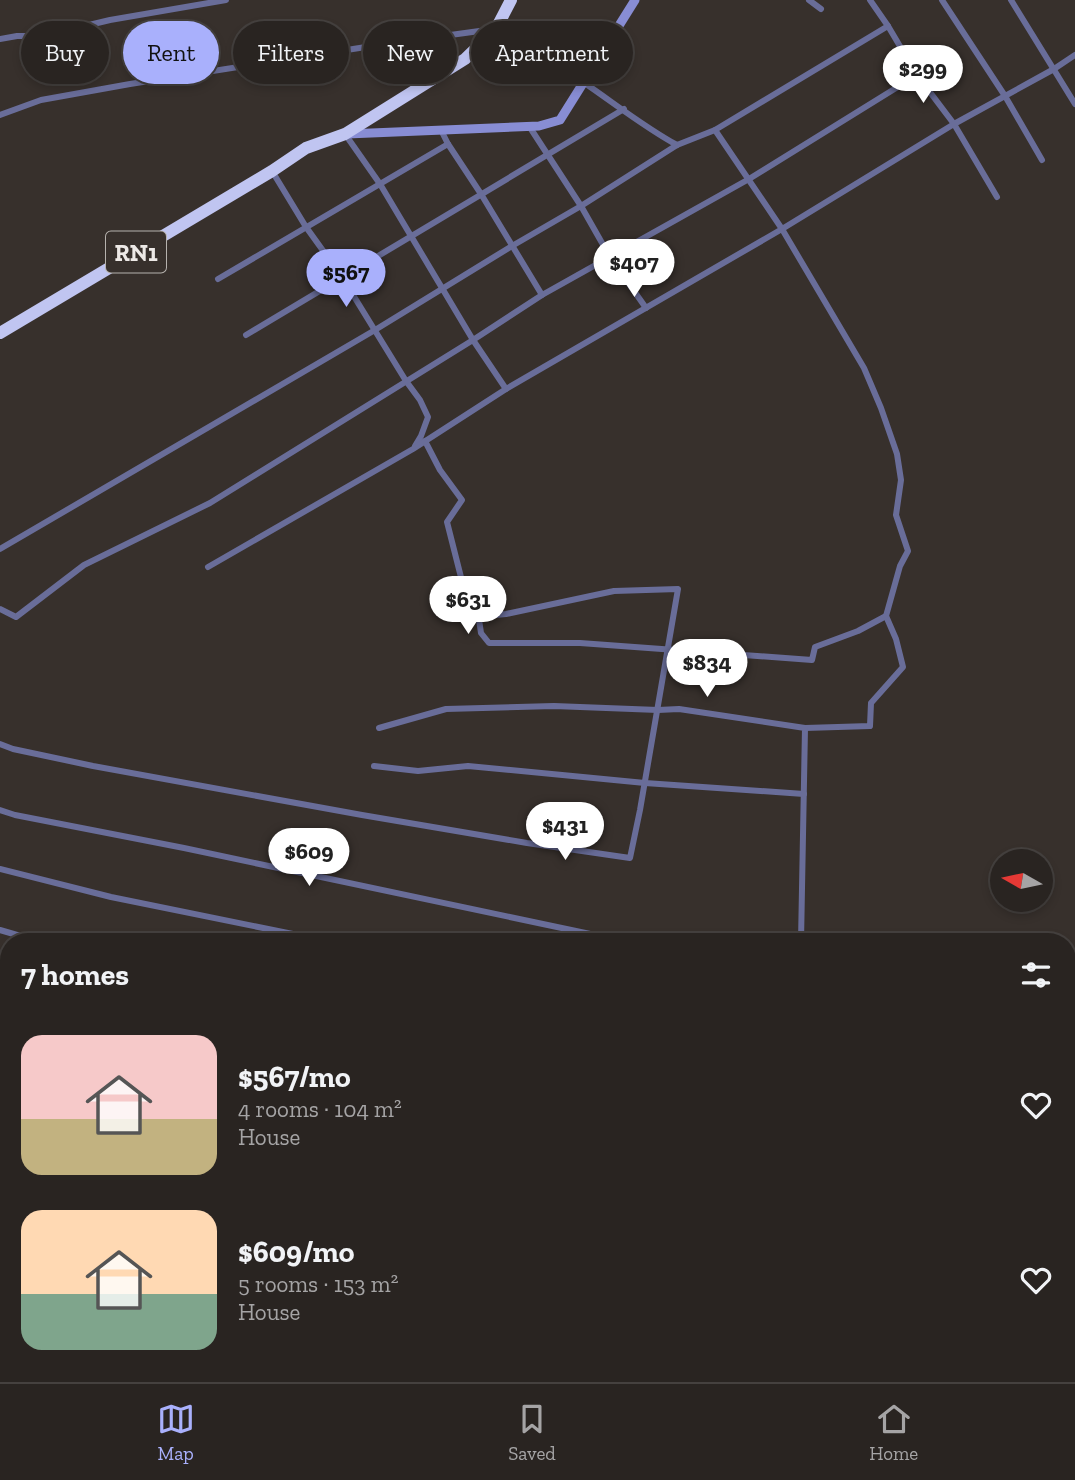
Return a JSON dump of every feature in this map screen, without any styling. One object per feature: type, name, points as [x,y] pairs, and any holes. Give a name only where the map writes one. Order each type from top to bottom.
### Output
[{"type":"highway","name":"RN1","points":[[500,21],[511,0]]},
{"type":"highway","name":"RN1","points":[[0,333],[272,172],[306,148],[345,134],[471,53]]},
{"type":"street","points":[[0,39],[26,35],[62,36],[110,20],[226,0]]},
{"type":"street","points":[[622,21],[635,0]]},
{"type":"street","points":[[809,0],[821,9]]},
{"type":"street","points":[[870,0],[918,75],[954,124],[997,197]]},
{"type":"street","points":[[942,0],[1005,96],[1042,160]]},
{"type":"street","points":[[1011,0],[1075,104]]},
{"type":"street","points":[[0,549],[375,330],[677,145],[715,130],[888,26]]},
{"type":"street","points":[[0,115],[41,100],[130,84],[471,32]]},
{"type":"street","points":[[208,567],[425,442],[506,389],[1075,55]]},
{"type":"street","points":[[0,610],[16,617],[84,565],[210,503],[542,295],[749,179],[918,75]]},
{"type":"street","points":[[345,134],[539,126],[560,120],[582,84]]},
{"type":"street","points":[[586,84],[655,133],[677,145]]},
{"type":"street","points":[[246,335],[624,109]]},
{"type":"street","points":[[529,126],[581,206],[610,257],[646,308]]},
{"type":"street","points":[[441,130],[542,295]]},
{"type":"street","points":[[380,728],[446,709],[554,706],[679,709],[805,728],[870,726],[872,703],[902,667],[896,639],[886,616],[900,566],[908,551],[896,515],[901,481],[897,454],[864,368],[782,229],[715,130]]},
{"type":"street","points":[[345,134],[380,184],[473,340],[506,389]]},
{"type":"street","points":[[218,279],[448,144]]},
{"type":"street","points":[[272,172],[420,400],[428,417],[413,449]]},
{"type":"street","points":[[425,442],[440,470],[462,500],[447,522],[466,597],[478,613],[481,633],[489,643],[580,643],[812,660],[815,647],[858,631],[886,616]]},
{"type":"street","points":[[0,744],[93,766],[362,816],[630,858],[678,589],[614,591],[506,614],[485,616],[478,613]]},
{"type":"street","points":[[801,933],[805,728]]},
{"type":"street","points":[[374,766],[418,771],[468,766],[645,783],[804,794]]},
{"type":"street","points":[[0,810],[587,933]]},
{"type":"street","points":[[0,869],[111,897],[288,933]]}]
